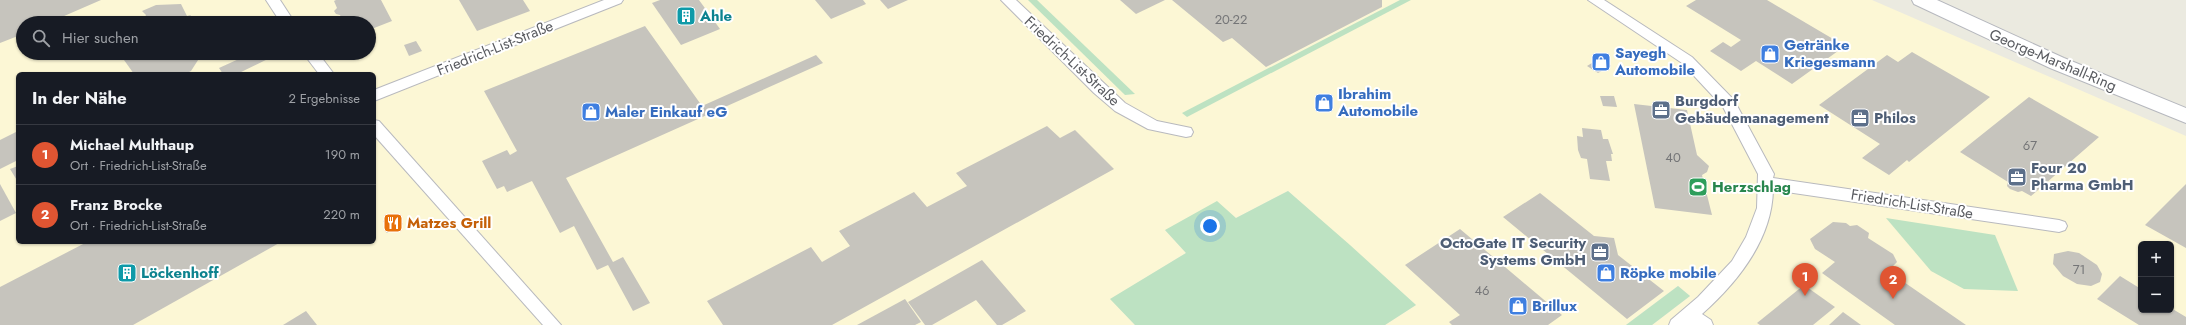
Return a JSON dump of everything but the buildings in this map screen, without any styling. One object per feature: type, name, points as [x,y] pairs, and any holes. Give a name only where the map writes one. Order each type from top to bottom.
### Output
[{"type":"main road","name":"George-Marshall-Ring","points":[[1921,0],[2057,63],[2186,116]]},
{"type":"street","points":[[273,0],[283,16]]},
{"type":"street","name":"Friedrich-List-Straße","points":[[376,95],[616,0]]},
{"type":"street","name":"Friedrich-List-Straße","points":[[1008,0],[1099,89],[1120,107],[1153,125],[1186,132]]},
{"type":"street","points":[[1595,0],[1686,60],[1729,104],[1766,174],[1765,208],[1754,238],[1738,266],[1684,320]]},
{"type":"street","points":[[316,60],[325,72]]},
{"type":"street","points":[[376,127],[552,325]]},
{"type":"street","name":"Friedrich-List-Straße","points":[[1766,183],[1812,188],[2059,226]]},
{"type":"street","points":[[1684,320],[1705,325]]},
{"type":"shaded area","points":[[0,0],[1872,0],[2186,136],[2186,325],[1652,325],[1690,296],[1678,286],[1626,325],[1385,325],[1416,305],[1288,191],[1236,218],[1165,230],[1186,253],[1111,299],[1135,325],[0,325]]},
{"type":"green space","points":[[1028,0],[1037,0],[1135,94],[1125,95]]},
{"type":"green space","points":[[1400,0],[1411,0],[1187,117],[1182,113]]},
{"type":"green space","points":[[1288,191],[1416,305],[1385,325],[1135,325],[1110,299],[1186,253],[1165,230],[1217,201],[1236,218]]},
{"type":"green space","points":[[1886,218],[1995,235],[2018,291],[1964,289],[1931,271]]},
{"type":"green space","points":[[1678,286],[1690,296],[1652,325],[1626,325]]},
{"type":"place","name":"Ahle","points":[[686,16]]},
{"type":"place","name":"Getränke Kriegesmann","points":[[1770,54]]},
{"type":"place","name":"Sayegh Automobile","points":[[1601,62]]},
{"type":"place","name":"Ibrahim Automobile","points":[[1324,103]]},
{"type":"place","name":"Burgdorf Gebäudemanagement","points":[[1661,110]]},
{"type":"place","name":"Maler Einkauf eG","points":[[591,112]]},
{"type":"place","name":"Philos","points":[[1860,118]]},
{"type":"place","name":"Four 20 Pharma GmbH","points":[[2017,177]]},
{"type":"place","name":"Herzschlag","points":[[1698,187]]},
{"type":"place","name":"Matzes Grill","points":[[393,223]]},
{"type":"place","name":"OctoGate IT Security Systems GmbH","points":[[1600,252]]},
{"type":"place","name":"Löckenhoff","points":[[127,273]]},
{"type":"place","name":"Röpke mobile","points":[[1606,273]]},
{"type":"place","name":"Michael Multhaup","points":[[1805,296]]},
{"type":"place","name":"Franz Brocke","points":[[1893,299]]},
{"type":"place","name":"Brillux","points":[[1518,306]]}]
